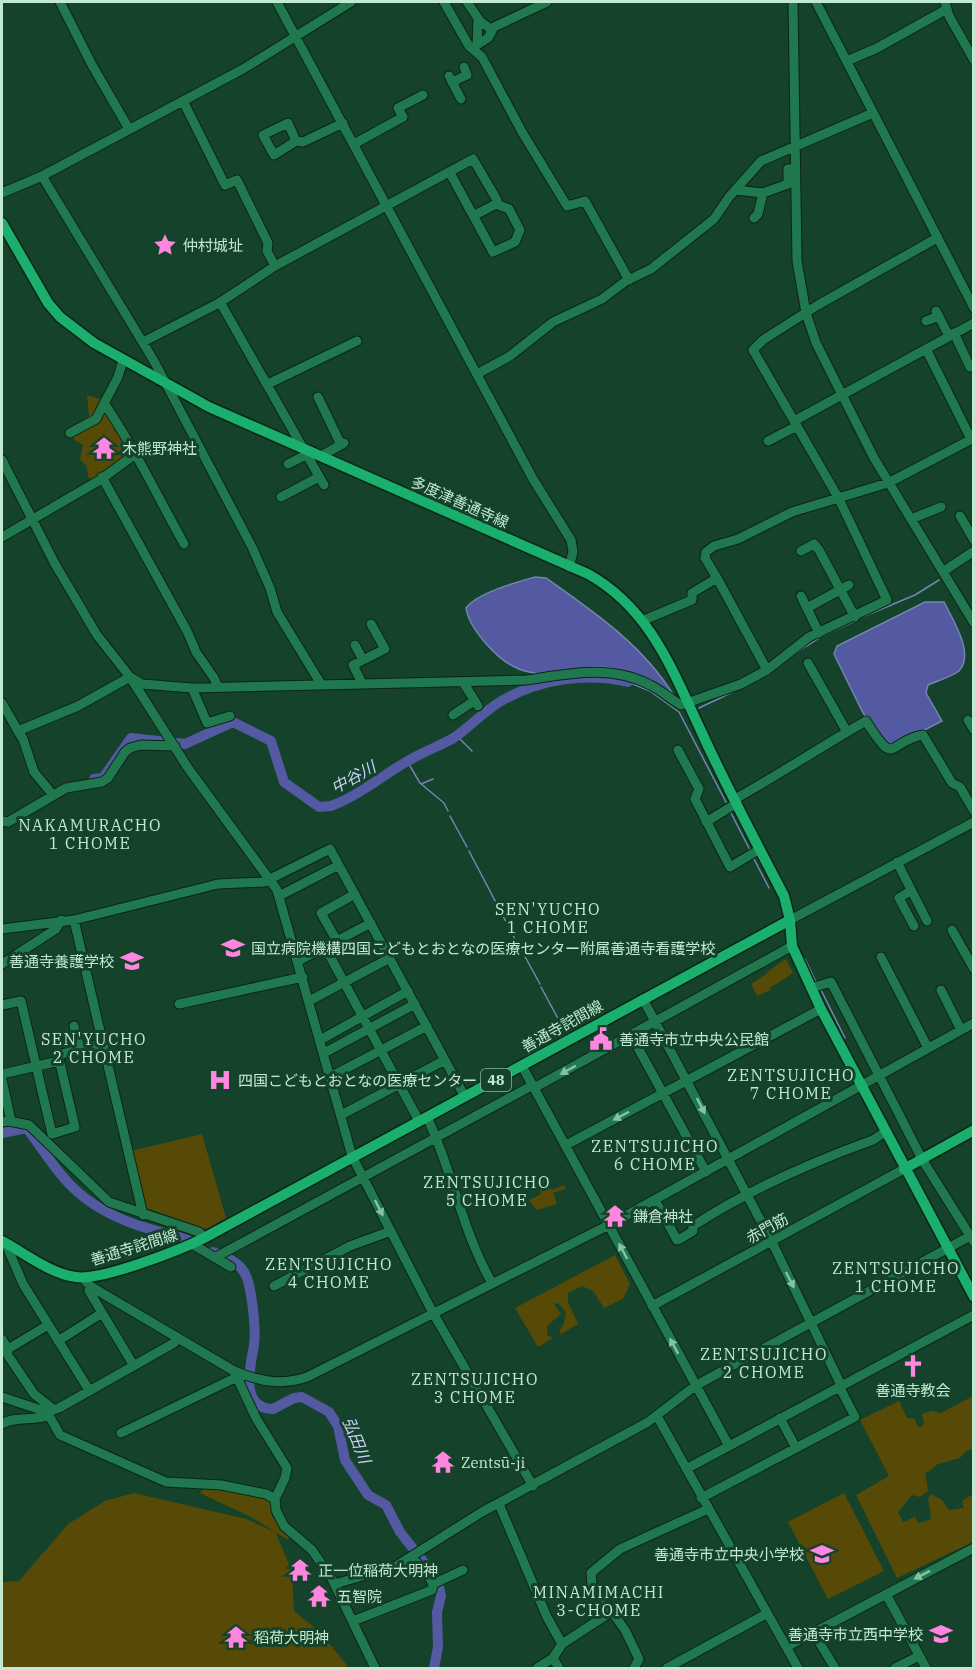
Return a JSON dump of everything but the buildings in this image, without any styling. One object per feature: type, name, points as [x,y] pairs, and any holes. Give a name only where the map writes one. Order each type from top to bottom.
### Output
[{"type":"main road","name":"多度津善通寺線","points":[[2,222],[37,287],[60,317],[75,330],[166,386],[305,452],[321,456],[601,581],[644,620],[658,642],[689,703],[754,852],[784,896],[790,920]]},
{"type":"main road","points":[[790,920],[792,946],[821,1009],[885,1132],[899,1171],[974,1297]]},
{"type":"main road","name":"善通寺詫間線","points":[[3,1241],[54,1269],[86,1282],[166,1256],[790,920]]},
{"type":"main road","points":[[899,1171],[974,1130]]},
{"type":"street","points":[[60,2],[92,65],[129,129]]},
{"type":"street","points":[[277,2],[533,478],[571,540],[574,546],[569,567]]},
{"type":"street","points":[[2,193],[42,176],[243,69],[351,2]]},
{"type":"street","points":[[444,2],[469,46],[474,46],[488,38],[492,30],[534,5],[547,2]]},
{"type":"street","points":[[467,2],[478,18],[492,30]]},
{"type":"street","points":[[793,2],[797,261],[806,313],[816,343],[888,483],[974,623]]},
{"type":"street","points":[[816,2],[974,308]]},
{"type":"street","points":[[847,61],[877,48],[946,5],[974,60]]},
{"type":"street","points":[[478,18],[474,46],[485,61],[522,132],[567,206],[585,201],[629,280]]},
{"type":"street","points":[[461,99],[450,79],[467,75],[465,69],[485,61]]},
{"type":"street","points":[[354,144],[403,117],[399,108],[423,95]]},
{"type":"street","points":[[183,101],[225,185],[237,180],[268,243],[267,250],[275,266]]},
{"type":"street","points":[[477,374],[510,356],[553,322],[602,299],[629,280],[651,269],[714,219],[761,161],[873,113]]},
{"type":"street","points":[[296,141],[303,142],[343,123]]},
{"type":"street","points":[[143,342],[220,302],[275,266],[450,173],[468,161],[476,160],[497,200],[496,204]]},
{"type":"street","points":[[736,190],[764,193],[788,184],[788,169],[795,169]]},
{"type":"street","points":[[450,173],[473,216],[493,252],[509,246],[519,238],[520,230],[509,209],[496,204],[473,216]]},
{"type":"street","points":[[42,176],[143,342],[248,537],[270,588],[277,612],[321,684]]},
{"type":"street","points":[[754,218],[758,214],[764,193]]},
{"type":"street","points":[[130,677],[142,684],[192,688],[526,680],[581,672],[607,672],[650,685],[681,705],[741,684],[767,670],[809,637],[887,600],[839,499],[753,350],[763,340],[806,313],[937,238]]},
{"type":"street","points":[[220,302],[322,481],[292,488],[281,497]]},
{"type":"street","points":[[926,321],[937,314],[970,367]]},
{"type":"street","points":[[768,441],[842,395],[974,323]]},
{"type":"street","points":[[267,384],[357,341]]},
{"type":"street","points":[[767,670],[705,558],[706,552],[714,546],[738,539],[792,512],[888,483],[972,439],[926,349]]},
{"type":"street","points":[[70,433],[96,419],[123,360]]},
{"type":"street","points":[[318,397],[325,420],[342,444],[321,456]]},
{"type":"street","points":[[104,403],[125,433],[134,455],[184,544]]},
{"type":"street","points":[[288,464],[305,452]]},
{"type":"street","points":[[2,537],[102,477],[134,455]]},
{"type":"street","points":[[2,460],[97,635],[130,677],[232,831],[270,879],[279,896],[352,1156],[433,1313],[533,1486]]},
{"type":"street","points":[[102,477],[188,631],[196,652],[218,687]]},
{"type":"street","points":[[911,519],[941,507]]},
{"type":"street","points":[[960,516],[974,540]]},
{"type":"street","points":[[801,551],[814,544],[844,587],[855,617]]},
{"type":"street","points":[[944,571],[974,551]]},
{"type":"street","points":[[826,563],[836,558]]},
{"type":"street","points":[[644,620],[692,600],[692,592],[717,578]]},
{"type":"street","points":[[807,608],[844,587]]},
{"type":"street","points":[[801,596],[819,633]]},
{"type":"street","points":[[362,683],[354,665],[385,649],[371,624]]},
{"type":"street","points":[[355,645],[363,660]]},
{"type":"street","points":[[808,663],[847,732]]},
{"type":"street","points":[[18,731],[78,706],[130,677]]},
{"type":"street","points":[[453,715],[476,704],[463,682]]},
{"type":"street","points":[[192,688],[207,723],[230,716]]},
{"type":"street","points":[[2,703],[23,739],[34,772],[53,795]]},
{"type":"street","points":[[968,720],[974,730]]},
{"type":"street","points":[[706,822],[810,753],[866,721],[881,745],[888,749],[898,748],[923,735],[952,783],[960,787],[974,811]]},
{"type":"street","points":[[2,821],[8,822],[66,788],[102,782],[108,778],[130,748],[172,742]]},
{"type":"street","points":[[678,750],[699,789],[695,799],[729,867],[754,852]]},
{"type":"street","points":[[790,920],[974,822]]},
{"type":"street","points":[[2,928],[74,920],[218,884],[264,882],[330,849],[465,1097]]},
{"type":"street","points":[[895,864],[908,895],[899,898],[914,926]]},
{"type":"street","points":[[895,864],[927,921]]},
{"type":"street","points":[[279,896],[339,865]]},
{"type":"street","points":[[337,941],[321,913],[356,894]]},
{"type":"street","points":[[2,964],[56,929],[61,920]]},
{"type":"street","points":[[74,920],[143,1215]]},
{"type":"street","points":[[298,961],[371,923]]},
{"type":"street","points":[[952,930],[974,969]]},
{"type":"street","points":[[216,1257],[631,1035],[792,946]]},
{"type":"street","points":[[325,947],[399,1084],[438,1139],[457,1193],[464,1226],[492,1283]]},
{"type":"street","points":[[880,957],[928,1048]]},
{"type":"street","points":[[309,1000],[390,958]]},
{"type":"street","points":[[179,1004],[303,977]]},
{"type":"street","points":[[335,1584],[375,1574],[414,1555],[499,1504],[654,1418],[695,1386],[946,1249],[972,1238],[925,1164],[831,982],[811,988]]},
{"type":"street","points":[[940,990],[961,1030]]},
{"type":"street","points":[[320,1040],[408,991]]},
{"type":"street","points":[[643,999],[729,1160],[811,1322],[855,1417],[701,1498]]},
{"type":"street","points":[[2,1005],[21,1001],[52,1134]]},
{"type":"street","points":[[324,1053],[415,1005]]},
{"type":"street","points":[[566,1145],[821,1009]]},
{"type":"street","points":[[86,1282],[243,1376],[282,1383],[307,1377],[609,1225],[974,1023]]},
{"type":"street","points":[[74,1026],[80,1049]]},
{"type":"street","points":[[330,1077],[426,1026]]},
{"type":"street","points":[[631,1035],[706,1172]]},
{"type":"street","points":[[46,1143],[52,1134],[75,1127],[58,1055],[104,1043]]},
{"type":"street","points":[[341,1115],[445,1060]]},
{"type":"street","points":[[2,1074],[59,1061]]},
{"type":"street","points":[[522,1066],[729,1446]]},
{"type":"street","points":[[2,1080],[6,1122],[29,1125],[109,1202],[199,1232],[199,1240],[216,1257],[231,1267]]},
{"type":"street","points":[[655,1200],[677,1240],[688,1234],[693,1226],[784,1174],[825,1156],[873,1140],[885,1132]]},
{"type":"street","name":"赤門筋","points":[[652,1306],[899,1171]]},
{"type":"street","points":[[274,1287],[350,1246],[391,1231]]},
{"type":"street","points":[[3,1241],[23,1284],[89,1390]]},
{"type":"street","points":[[86,1282],[89,1291],[134,1366]]},
{"type":"street","points":[[58,1341],[102,1313]]},
{"type":"street","points":[[686,1469],[974,1315]]},
{"type":"street","points":[[8,1349],[48,1325]]},
{"type":"street","points":[[2,1424],[11,1420],[24,1421],[49,1412],[134,1366],[174,1343],[178,1338]]},
{"type":"street","points":[[2,1340],[8,1349],[7,1354],[28,1387],[49,1412],[60,1435],[166,1482],[221,1485],[266,1494],[275,1499],[284,1526],[312,1550],[335,1584],[375,1668]]},
{"type":"street","points":[[121,1433],[243,1376]]},
{"type":"street","points":[[243,1376],[256,1418],[287,1468],[275,1499]]},
{"type":"street","points":[[2,1397],[49,1412]]},
{"type":"street","points":[[654,1418],[686,1469],[798,1668]]},
{"type":"street","points":[[780,1418],[796,1448]]},
{"type":"street","points":[[499,1504],[562,1644]]},
{"type":"street","points":[[634,1668],[639,1659],[625,1630],[592,1584],[591,1573],[619,1550],[708,1509]]},
{"type":"street","points":[[786,1647],[974,1548]]},
{"type":"street","points":[[414,1555],[437,1582]]},
{"type":"street","points":[[353,1621],[432,1590],[437,1582],[463,1570]]},
{"type":"street","points":[[886,1594],[926,1668]]},
{"type":"street","points":[[537,1668],[553,1658],[562,1644],[611,1612]]},
{"type":"street","points":[[667,1668],[766,1614]]},
{"type":"street","points":[[813,1632],[835,1668]]},
{"type":"street","points":[[895,1668],[919,1656]]},
{"type":"street","points":[[553,1658],[559,1668]]},
{"type":"shaded area","points":[[87,395],[103,400],[131,455],[94,480],[88,477],[87,467],[80,459],[83,445],[74,440],[74,425],[84,421],[89,415]]},
{"type":"shaded area","points":[[786,959],[793,973],[770,988],[771,990],[757,996],[751,984]]},
{"type":"shaded area","points":[[202,1134],[226,1218],[206,1229],[146,1208],[131,1151]]},
{"type":"shaded area","points":[[544,1178],[552,1190],[564,1185],[566,1189],[553,1193],[557,1204],[537,1210],[529,1200],[541,1194],[537,1181]]},
{"type":"shaded area","points":[[615,1255],[630,1284],[623,1299],[604,1308],[593,1291],[582,1286],[568,1293],[568,1302],[578,1324],[561,1334],[559,1332],[566,1312],[558,1303],[554,1304],[561,1314],[547,1326],[547,1335],[553,1338],[538,1347],[515,1308]]},
{"type":"shaded area","points":[[973,1396],[973,1449],[966,1451],[960,1458],[938,1464],[927,1473],[925,1470],[928,1491],[920,1497],[912,1495],[898,1512],[903,1522],[915,1517],[919,1523],[931,1519],[928,1498],[931,1494],[942,1500],[949,1510],[964,1508],[962,1501],[973,1494],[973,1542],[897,1578],[856,1495],[889,1476],[860,1420],[899,1401],[907,1418],[915,1419],[917,1426],[921,1427],[924,1423],[922,1414],[931,1411],[941,1413]]},
{"type":"shaded area","points":[[204,1488],[259,1496],[271,1501],[272,1516],[293,1538],[287,1539],[276,1533],[292,1572],[294,1611],[320,1632],[349,1668],[2,1668],[2,1582],[19,1581],[68,1524],[105,1501],[134,1493],[246,1519],[275,1532],[253,1518],[200,1493]]},
{"type":"shaded area","points":[[844,1493],[884,1571],[828,1599],[788,1522]]},
{"type":"water","points":[[535,577],[546,578],[582,603],[633,645],[662,678],[674,696],[635,676],[610,668],[592,667],[546,675],[519,669],[494,652],[479,635],[466,608],[488,593]]},
{"type":"water","points":[[925,602],[944,602],[964,646],[963,664],[956,673],[928,685],[926,693],[942,721],[894,746],[882,744],[862,711],[834,654],[837,646]]},
{"type":"waterway","points":[[860,618],[915,595],[939,580]]},
{"type":"waterway","points":[[794,654],[822,636],[855,621]]},
{"type":"waterway","name":"中谷川","points":[[94,779],[103,778],[131,738],[185,744],[233,722],[271,741],[284,782],[319,807],[331,806],[412,759],[452,739],[496,704],[517,693],[564,679],[596,678],[628,682]]},
{"type":"waterway","points":[[628,682],[650,691],[679,712],[727,804]]},
{"type":"waterway","points":[[699,708],[739,689]]},
{"type":"waterway","points":[[456,735],[472,751]]},
{"type":"waterway","points":[[407,761],[420,783],[444,803],[448,811]]},
{"type":"waterway","points":[[421,784],[433,779]]},
{"type":"waterway","points":[[730,811],[750,850]]},
{"type":"waterway","points":[[450,816],[467,847]]},
{"type":"waterway","points":[[469,851],[515,939]]},
{"type":"waterway","points":[[753,857],[769,888]]},
{"type":"waterway","points":[[517,942],[540,984]]},
{"type":"waterway","points":[[805,959],[816,982]]},
{"type":"waterway","points":[[541,987],[562,1026]]},
{"type":"waterway","points":[[821,990],[845,1038]]},
{"type":"waterway","name":"弘田川","points":[[2,1133],[27,1128],[61,1174],[83,1197],[97,1207],[134,1224],[200,1245]]},
{"type":"waterway","name":"弘田川","points":[[213,1252],[238,1265],[247,1278],[254,1318],[254,1345],[249,1384],[255,1401],[262,1407],[273,1409],[294,1398],[302,1397],[329,1412],[338,1426],[345,1460],[368,1495],[386,1505],[400,1532],[437,1579],[441,1596],[437,1612],[438,1647],[434,1668]]},
{"type":"place","name":"仲村城址","points":[[165,245]]},
{"type":"place","name":"木熊野神社","points":[[104,448]]},
{"type":"place","name":"国立病院機構四国こどもとおとなの医療センター附属善通寺看護学校","points":[[233,948]]},
{"type":"place","name":"善通寺養護学校","points":[[132,961]]},
{"type":"place","name":"善通寺市立中央公民館","points":[[601,1039]]},
{"type":"place","name":"四国こどもとおとなの医療センター","points":[[220,1080]]},
{"type":"place","name":"鎌倉神社","points":[[615,1216]]},
{"type":"place","name":"善通寺教会","points":[[913,1366]]},
{"type":"place","name":"Zentsū-ji","points":[[443,1462]]},
{"type":"place","name":"善通寺市立中央小学校","points":[[822,1554]]},
{"type":"place","name":"正一位稲荷大明神","points":[[300,1570]]},
{"type":"place","name":"五智院","points":[[319,1596]]},
{"type":"place","name":"善通寺市立西中学校","points":[[941,1634]]},
{"type":"place","name":"稻荷大明神","points":[[236,1637]]},
{"type":"district","name":"NAKAMURACHO 1 CHOME","points":[[90,834]]},
{"type":"district","name":"SEN'YUCHO 1 CHOME","points":[[548,918]]},
{"type":"district","name":"SEN'YUCHO 2 CHOME","points":[[94,1048]]},
{"type":"district","name":"ZENTSUJICHO 7 CHOME","points":[[791,1084]]},
{"type":"district","name":"ZENTSUJICHO 6 CHOME","points":[[655,1155]]},
{"type":"district","name":"ZENTSUJICHO 5 CHOME","points":[[487,1191]]},
{"type":"district","name":"ZENTSUJICHO 4 CHOME","points":[[329,1273]]},
{"type":"district","name":"ZENTSUJICHO 1 CHOME","points":[[896,1277]]},
{"type":"district","name":"ZENTSUJICHO 2 CHOME","points":[[764,1363]]},
{"type":"district","name":"ZENTSUJICHO 3 CHOME","points":[[475,1388]]},
{"type":"district","name":"MINAMIMACHI 3-CHOME","points":[[599,1601]]}]
